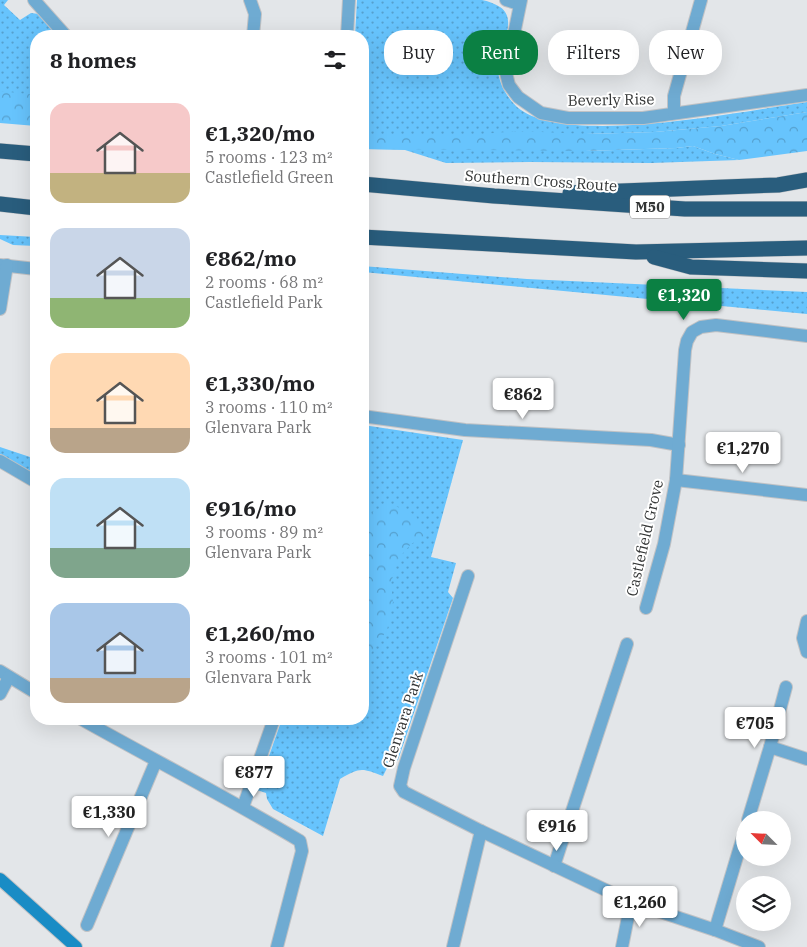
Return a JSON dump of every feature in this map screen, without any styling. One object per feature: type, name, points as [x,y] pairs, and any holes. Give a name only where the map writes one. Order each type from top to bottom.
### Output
[{"type":"highway","points":[[0,151],[30,154]]},
{"type":"highway","name":"M50","points":[[494,196],[778,185],[807,180]]},
{"type":"highway","name":"Southern Cross Route","points":[[369,185],[494,196],[685,209],[807,209]]},
{"type":"highway","points":[[0,204],[30,207]]},
{"type":"highway","points":[[369,237],[636,252],[807,248]]},
{"type":"highway","points":[[636,252],[691,266],[807,271]]},
{"type":"street","points":[[34,0],[61,30]]},
{"type":"street","points":[[250,0],[255,14],[254,30]]},
{"type":"street","points":[[347,30],[349,0]]},
{"type":"street","points":[[506,0],[520,2]]},
{"type":"street","points":[[674,113],[674,96],[700,0]]},
{"type":"street","name":"Beverly Rise","points":[[520,2],[517,27],[506,73],[509,85],[518,97],[541,113],[568,118],[643,118],[807,95]]},
{"type":"street","points":[[0,309],[4,265],[30,267]]},
{"type":"street","name":"Castlefield Grove","points":[[646,608],[664,544],[676,480],[686,341],[692,332],[701,327],[716,324],[807,336]]},
{"type":"street","points":[[369,417],[458,430],[651,440],[679,445]]},
{"type":"street","points":[[0,461],[30,478]]},
{"type":"street","points":[[676,480],[807,495]]},
{"type":"street","name":"Glenvara Park","points":[[468,576],[404,768],[400,786],[404,792],[481,831],[631,902],[759,947]]},
{"type":"street","points":[[807,621],[803,638],[807,652]]},
{"type":"street","points":[[554,866],[627,644]]},
{"type":"street","points":[[0,694],[4,674],[30,689]]},
{"type":"street","points":[[751,811],[786,687]]},
{"type":"street","points":[[95,725],[156,761],[243,807],[300,841],[302,850],[277,947]]},
{"type":"street","points":[[243,807],[272,725]]},
{"type":"street","points":[[770,747],[807,759]]},
{"type":"street","points":[[86,925],[156,761]]},
{"type":"street","points":[[453,947],[481,831]]},
{"type":"street","points":[[715,930],[736,860]]},
{"type":"street","points":[[2,884],[76,947]]},
{"type":"street","points":[[622,947],[631,902]]},
{"type":"green space","points":[[0,0],[8,0],[4,5],[20,20],[31,13],[39,14],[54,30],[30,30],[30,114],[0,111]]},
{"type":"green space","points":[[357,0],[482,0],[500,7],[508,19],[507,30],[463,30],[463,75],[499,75],[505,93],[517,107],[540,119],[573,125],[613,126],[700,118],[807,102],[807,112],[721,126],[655,132],[586,134],[585,151],[693,146],[739,160],[651,163],[446,163],[405,150],[369,149],[369,30],[355,30]]},
{"type":"green space","points":[[0,91],[30,94],[30,126],[0,123]]},
{"type":"green space","points":[[807,112],[807,151],[739,160],[693,146],[585,151],[369,149],[369,134],[456,136],[519,131],[586,134],[655,132],[721,126]]},
{"type":"green space","points":[[0,235],[30,237],[30,246],[13,245],[0,239]]},
{"type":"green space","points":[[369,267],[527,279],[807,292],[807,314],[369,273]]},
{"type":"green space","points":[[369,426],[463,440],[431,557],[456,563],[448,592],[453,598],[398,760],[389,764],[383,776],[361,770],[352,772],[340,779],[323,836],[273,809],[266,793],[257,790],[280,725],[369,725]]},
{"type":"green space","points":[[0,447],[30,457],[30,472],[0,454]]},
{"type":"green space","points":[[391,504],[415,515],[428,535],[411,544],[398,559],[391,583],[393,602],[387,630],[369,656],[369,513]]}]
